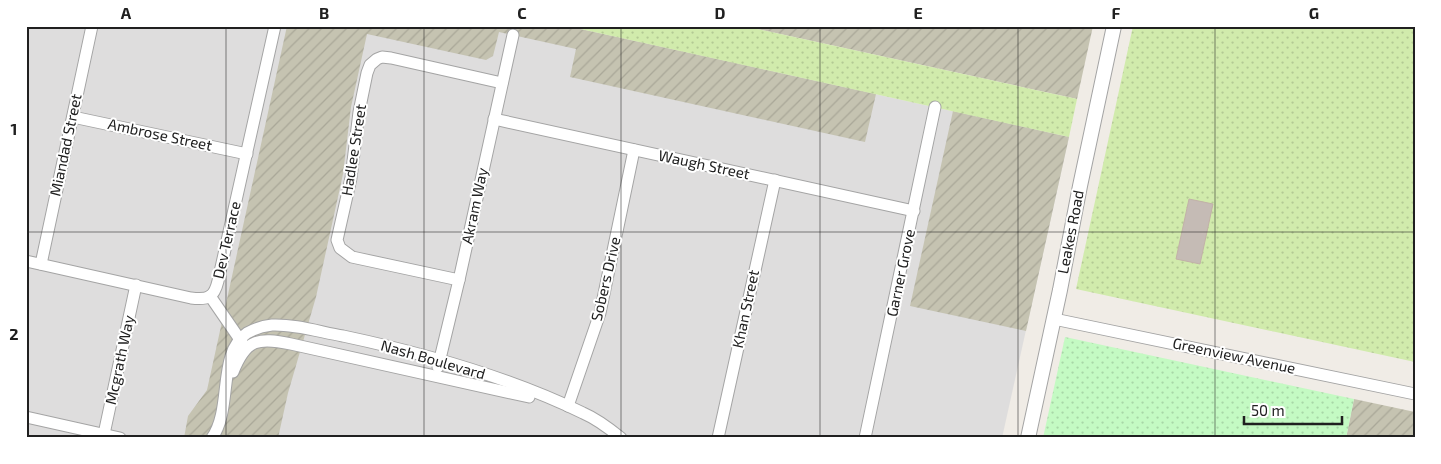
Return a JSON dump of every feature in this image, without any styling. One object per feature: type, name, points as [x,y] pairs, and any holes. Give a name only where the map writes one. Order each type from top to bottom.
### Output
[{"type":"street","name":"Miandad Street","points":[[41,264],[92,26]]},
{"type":"street","name":"Dev Terrace","points":[[26,261],[191,298],[206,298],[210,296],[214,292],[218,281],[275,26]]},
{"type":"street","name":"Leakes Road","points":[[1028,438],[1114,26]]},
{"type":"street","name":"Akram Way","points":[[436,376],[513,35]]},
{"type":"street","name":"Hadlee Street","points":[[459,280],[352,257],[340,248],[338,240],[351,178],[359,112],[367,73],[370,65],[382,57],[502,82]]},
{"type":"street","name":"Garner Grove","points":[[865,438],[935,108]]},
{"type":"street","name":"Ambrose Street","points":[[72,117],[247,154]]},
{"type":"street","name":"Waugh Street","points":[[494,119],[914,211]]},
{"type":"street","name":"Sobers Drive","points":[[568,406],[600,313],[634,150]]},
{"type":"street","name":"Khan Street","points":[[718,438],[775,180]]},
{"type":"street","name":"Mcgrath Way","points":[[104,434],[136,286]]},
{"type":"street","points":[[210,296],[243,344],[234,347],[231,355],[220,422],[212,438]]},
{"type":"street","name":"Greenview Avenue","points":[[1054,319],[1415,394]]},
{"type":"street","name":"Nash Boulevard","points":[[568,406],[291,344],[263,340],[243,344],[247,333],[267,326],[294,326],[370,342],[440,360],[505,381],[568,406],[586,414],[617,436]]},
{"type":"street","points":[[26,417],[120,438]]},
{"type":"shaded area","points":[[26,26],[567,26],[1069,137],[1002,438],[26,438]]},
{"type":"shaded area","points":[[287,26],[567,26],[876,94],[865,142],[570,77],[576,49],[499,32],[493,56],[486,60],[367,34],[351,107],[343,174],[316,297],[288,393],[278,438],[184,438],[188,416],[207,390]]},
{"type":"shaded area","points":[[744,26],[1093,26],[1077,99]]},
{"type":"shaded area","points":[[953,111],[1069,137],[1026,331],[910,306]]},
{"type":"shaded area","points":[[1354,399],[1415,412],[1415,438],[1346,438]]},
{"type":"green space","points":[[567,26],[744,26],[1077,99],[1069,137]]},
{"type":"green space","points":[[1133,26],[1415,26],[1415,362],[1076,289]]},
{"type":"green space","points":[[1065,337],[1354,399],[1346,438],[1043,438]]},
{"type":"building","points":[[1189,199],[1213,204],[1200,264],[1176,259]]}]
